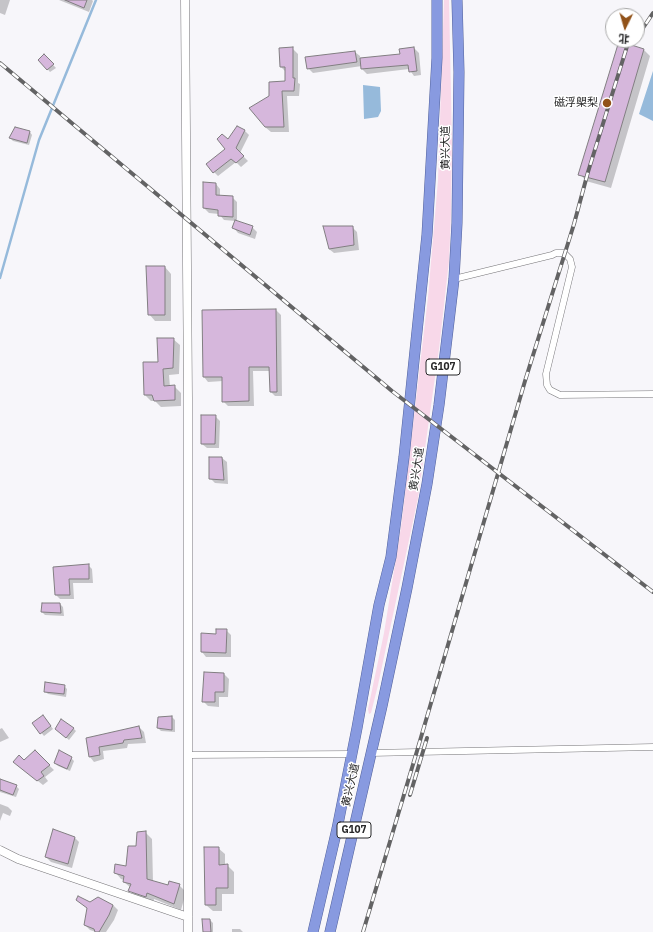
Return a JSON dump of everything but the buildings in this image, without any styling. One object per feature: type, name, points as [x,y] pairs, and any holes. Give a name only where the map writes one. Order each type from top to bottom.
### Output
[{"type":"highway","name":"黄兴大道","points":[[313,932],[337,829],[379,605],[391,556],[404,457],[427,235],[437,58],[437,0]]},
{"type":"highway","name":"黄兴大道","points":[[330,932],[402,610],[427,484],[454,279],[458,223],[459,72],[457,0]]},
{"type":"street","points":[[185,0],[188,932]]},
{"type":"street","points":[[454,279],[556,253],[564,253],[570,259],[572,267],[546,374],[547,385],[550,390],[560,395],[653,394]]},
{"type":"street","points":[[371,753],[653,748]]},
{"type":"street","points":[[188,755],[351,754]]},
{"type":"street","points":[[0,850],[18,859],[188,917]]},
{"type":"shaded area","points":[[444,0],[449,0],[452,141],[449,261],[439,349],[418,498],[378,685],[371,713],[369,714],[368,709],[384,633],[401,527],[428,297],[438,180]]},
{"type":"water","points":[[653,71],[653,121],[639,114]]},
{"type":"water","points":[[363,85],[380,87],[381,111],[378,117],[364,119]]},
{"type":"waterway","points":[[0,278],[39,140],[96,0]]},
{"type":"railway","points":[[645,25],[653,13]]},
{"type":"railway","points":[[363,932],[525,381],[627,48]]},
{"type":"railway","points":[[0,63],[392,391],[653,592]]},
{"type":"railway","points":[[410,795],[427,738]]},
{"type":"place","name":"磁浮㮾梨","points":[[607,103]]}]
